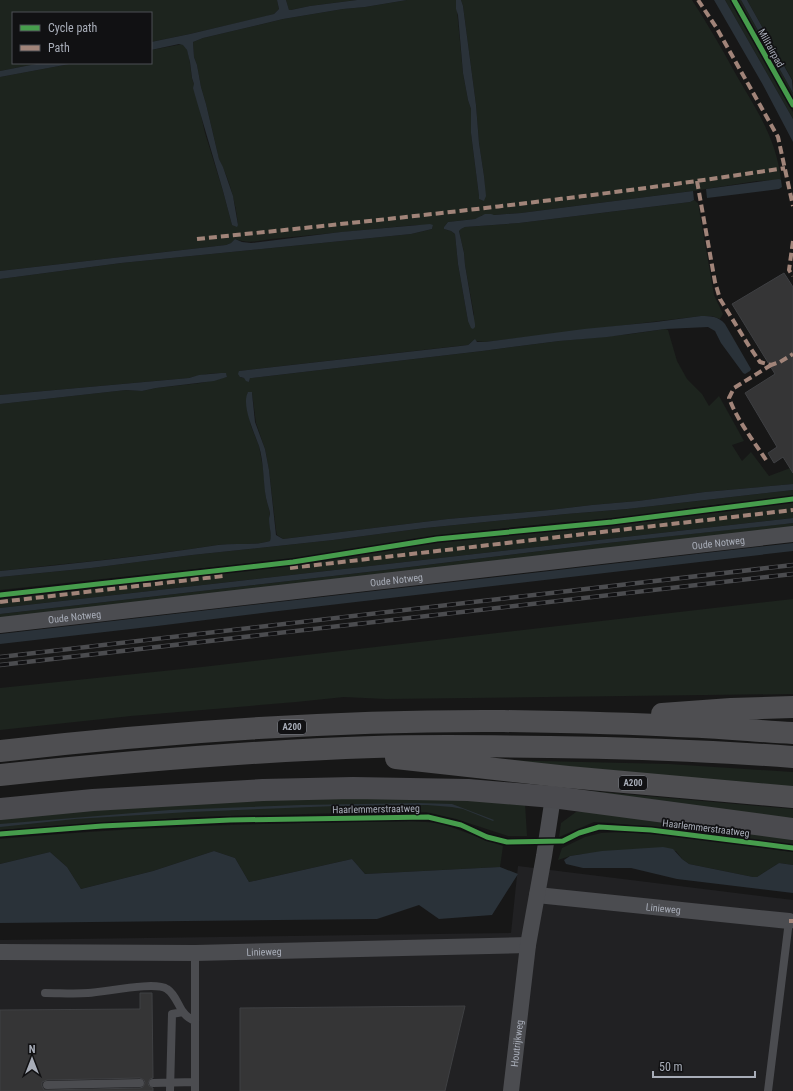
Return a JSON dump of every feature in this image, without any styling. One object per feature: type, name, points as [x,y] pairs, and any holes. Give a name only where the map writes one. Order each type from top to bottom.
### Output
[{"type":"highway","name":"A200","points":[[585,723],[680,712],[793,708]]},
{"type":"highway","name":"A200","points":[[0,751],[168,734],[366,723],[492,721],[585,723],[678,726],[793,734]]},
{"type":"highway","name":"A200","points":[[0,775],[145,760],[374,747],[477,745],[630,748],[731,752],[793,757]]},
{"type":"highway","name":"A200","points":[[319,750],[568,777],[793,798]]},
{"type":"main road","name":"Haarlemmerstraatweg","points":[[0,808],[94,800],[278,790],[353,788],[468,790],[552,797],[793,828]]},
{"type":"street","name":"Oude Notweg","points":[[0,625],[793,534]]},
{"type":"street","points":[[528,945],[552,797]]},
{"type":"street","name":"Linieweg","points":[[537,895],[789,921]]},
{"type":"street","name":"Linieweg","points":[[0,952],[195,953],[528,945]]},
{"type":"street","name":"Houtrijkweg","points":[[511,1091],[528,945]]},
{"type":"lane","points":[[768,1091],[789,921]]},
{"type":"lane","points":[[195,953],[195,1091]]},
{"type":"lane","points":[[45,994],[89,993],[147,986],[163,987],[173,994],[187,1017],[195,1021]]},
{"type":"lane","points":[[170,1087],[172,1014],[183,1012]]},
{"type":"lane","points":[[153,1083],[170,1087],[195,1082]]},
{"type":"lane","points":[[48,1084],[140,1083]]},
{"type":"shaded area","points":[[0,0],[277,0],[279,9],[274,14],[152,42],[152,12],[12,12],[12,64],[36,64],[0,71]]},
{"type":"shaded area","points":[[277,0],[286,0],[289,10],[291,10],[357,0],[407,0],[283,19],[203,38],[193,42],[194,57],[219,159],[233,196],[238,225],[237,227],[232,225],[193,88],[194,84],[187,50],[183,45],[179,44],[152,50],[152,42],[274,14],[279,9]]},
{"type":"shaded area","points":[[286,0],[357,0],[289,10]]},
{"type":"shaded area","points":[[407,0],[456,0],[463,73],[471,109],[471,133],[479,199],[484,200],[485,198],[484,176],[479,143],[476,105],[461,0],[692,0],[764,123],[774,150],[781,180],[757,181],[693,191],[521,213],[482,215],[475,219],[448,222],[444,227],[444,229],[455,234],[458,264],[468,321],[474,315],[459,231],[461,229],[465,227],[519,223],[690,202],[694,200],[698,203],[714,295],[723,314],[720,319],[712,316],[701,316],[485,342],[476,341],[471,342],[468,345],[239,371],[241,378],[244,378],[249,382],[250,378],[665,329],[668,330],[677,361],[687,379],[702,394],[709,406],[719,396],[744,441],[732,445],[742,461],[751,452],[769,476],[793,467],[793,484],[705,492],[638,501],[550,510],[448,519],[283,539],[277,535],[265,449],[256,423],[252,393],[247,393],[248,412],[251,426],[259,446],[266,498],[270,513],[270,541],[264,543],[218,545],[137,556],[0,571],[0,404],[126,390],[142,391],[201,383],[227,377],[226,374],[222,373],[189,378],[0,395],[0,279],[121,263],[411,234],[432,229],[433,225],[416,225],[253,242],[235,239],[226,245],[0,271],[0,77],[70,64],[152,64],[152,50],[183,44],[188,52],[192,79],[205,133],[232,225],[238,225],[232,191],[219,159],[201,87],[194,57],[193,42],[203,38],[283,19],[343,9]]},
{"type":"shaded area","points":[[456,0],[461,0],[463,6],[484,176],[486,196],[484,201],[479,199],[471,133],[471,109],[463,73]]},
{"type":"shaded area","points":[[714,0],[725,0],[793,119],[793,142],[763,85]]},
{"type":"shaded area","points":[[725,0],[730,0],[793,112],[793,119]]},
{"type":"shaded area","points":[[737,0],[741,0],[793,93],[793,99]]},
{"type":"shaded area","points":[[741,0],[747,0],[792,80],[793,93]]},
{"type":"shaded area","points":[[747,0],[793,0],[793,81]]},
{"type":"shaded area","points":[[36,64],[70,64],[0,77],[0,71]]},
{"type":"shaded area","points":[[779,179],[781,180],[782,187],[779,189],[707,198],[706,189]]},
{"type":"shaded area","points":[[693,191],[694,200],[690,202],[519,223],[465,227],[461,229],[459,231],[475,324],[473,329],[471,328],[468,321],[458,264],[455,234],[444,229],[448,222],[475,219],[485,214],[494,215],[521,213]]},
{"type":"shaded area","points":[[430,224],[433,225],[432,229],[411,234],[121,263],[0,279],[0,271],[226,245],[235,239],[242,242],[251,243],[341,232]]},
{"type":"shaded area","points":[[701,316],[720,319],[725,324],[751,369],[750,371],[745,374],[743,373],[721,343],[715,331],[708,327],[665,329],[250,378],[249,382],[240,377],[238,374],[239,371],[468,345],[475,339],[477,342],[485,342]]},
{"type":"shaded area","points":[[226,373],[227,377],[214,381],[142,391],[126,390],[0,404],[0,395],[189,378],[199,375]]},
{"type":"shaded area","points":[[248,392],[252,392],[255,422],[265,449],[269,470],[276,535],[283,539],[448,519],[638,501],[705,492],[793,484],[793,490],[627,509],[425,528],[91,568],[0,577],[0,571],[109,560],[218,545],[264,543],[270,541],[270,513],[264,485],[263,465],[261,452],[247,411],[246,397]]},
{"type":"shaded area","points":[[793,490],[793,496],[697,507],[623,518],[565,522],[458,533],[289,559],[0,590],[0,577],[91,568],[425,528],[627,509]]},
{"type":"shaded area","points":[[793,502],[793,518],[0,608],[0,597],[319,561],[439,542],[589,526],[635,523],[707,512]]},
{"type":"shaded area","points":[[793,518],[793,523],[785,524],[598,544],[0,614],[0,608]]},
{"type":"shaded area","points":[[793,523],[793,530],[0,621],[0,614],[598,544]]},
{"type":"shaded area","points":[[793,543],[793,551],[0,644],[0,634]]},
{"type":"shaded area","points":[[793,599],[793,694],[386,699],[344,697],[131,716],[0,730],[0,688],[202,667]]},
{"type":"shaded area","points":[[501,760],[669,764],[793,772],[793,788]]},
{"type":"shaded area","points":[[513,784],[793,809],[793,821]]},
{"type":"shaded area","points":[[373,796],[525,803],[527,836],[508,836],[456,819],[426,812],[196,817],[0,830],[0,817],[85,808]]},
{"type":"shaded area","points":[[419,803],[452,804],[494,820],[493,821],[463,809],[452,807],[427,805],[336,806],[189,812],[75,819],[0,827],[0,824],[170,810],[301,805]]},
{"type":"shaded area","points":[[576,812],[598,812],[793,837],[793,845],[594,822],[559,837],[561,823]]},
{"type":"shaded area","points":[[410,821],[440,823],[503,846],[500,867],[365,874],[352,859],[249,882],[235,858],[214,851],[153,871],[81,889],[67,867],[50,852],[0,864],[0,839],[154,828],[256,824]]},
{"type":"shaded area","points":[[624,832],[675,836],[793,852],[793,865],[779,863],[757,877],[753,877],[689,864],[682,859],[676,851],[582,854],[558,860],[562,848],[585,837],[601,833]]},
{"type":"shaded area","points":[[663,847],[673,849],[689,864],[753,877],[757,877],[779,863],[793,865],[793,893],[677,879],[631,868],[583,868],[566,864],[564,860],[570,856],[602,851]]},
{"type":"shaded area","points":[[214,851],[235,858],[249,882],[352,859],[365,874],[500,867],[518,874],[492,915],[439,919],[419,905],[377,919],[0,923],[0,864],[50,852],[67,867],[81,889],[153,871]]},
{"type":"shaded area","points":[[518,866],[793,900],[793,1091],[0,1091],[0,940],[511,933]]},
{"type":"building","points":[[784,273],[793,287],[793,473],[783,457],[774,463],[768,453],[777,447],[745,393],[775,374],[732,304]]},
{"type":"building","points":[[140,993],[152,993],[153,1078],[150,1079],[148,1083],[149,1086],[153,1088],[153,1091],[0,1091],[0,1010],[140,1009]],"holes":[[[140,1078],[144,1080],[145,1083],[143,1087],[140,1088],[44,1090],[42,1086],[42,1082],[47,1080]]]},
{"type":"building","points":[[465,1006],[445,1091],[240,1091],[240,1008]]},
{"type":"railway","points":[[0,657],[793,565]]},
{"type":"railway","points":[[0,665],[793,574]]},
{"type":"marked path","points":[[698,0],[716,27],[778,137],[793,206]]},
{"type":"marked path","points":[[197,239],[418,216],[638,189],[785,168]]},
{"type":"marked path","points":[[697,181],[715,282],[720,299],[760,362],[771,365],[780,362],[793,354]]},
{"type":"marked path","points":[[793,241],[789,270],[793,276]]},
{"type":"marked path","points":[[766,460],[741,422],[729,398],[734,388],[771,365]]},
{"type":"marked path","points":[[290,568],[793,510]]},
{"type":"marked path","points":[[0,602],[223,576]]},
{"type":"cycle path","name":"Militairpad","points":[[734,0],[793,105]]},
{"type":"cycle path","points":[[0,595],[293,562],[437,539],[612,522],[793,499]]},
{"type":"cycle path","points":[[0,834],[102,826],[230,820],[428,817],[461,825],[487,837],[507,842],[563,841],[579,833],[599,827],[651,830],[793,848]]}]
